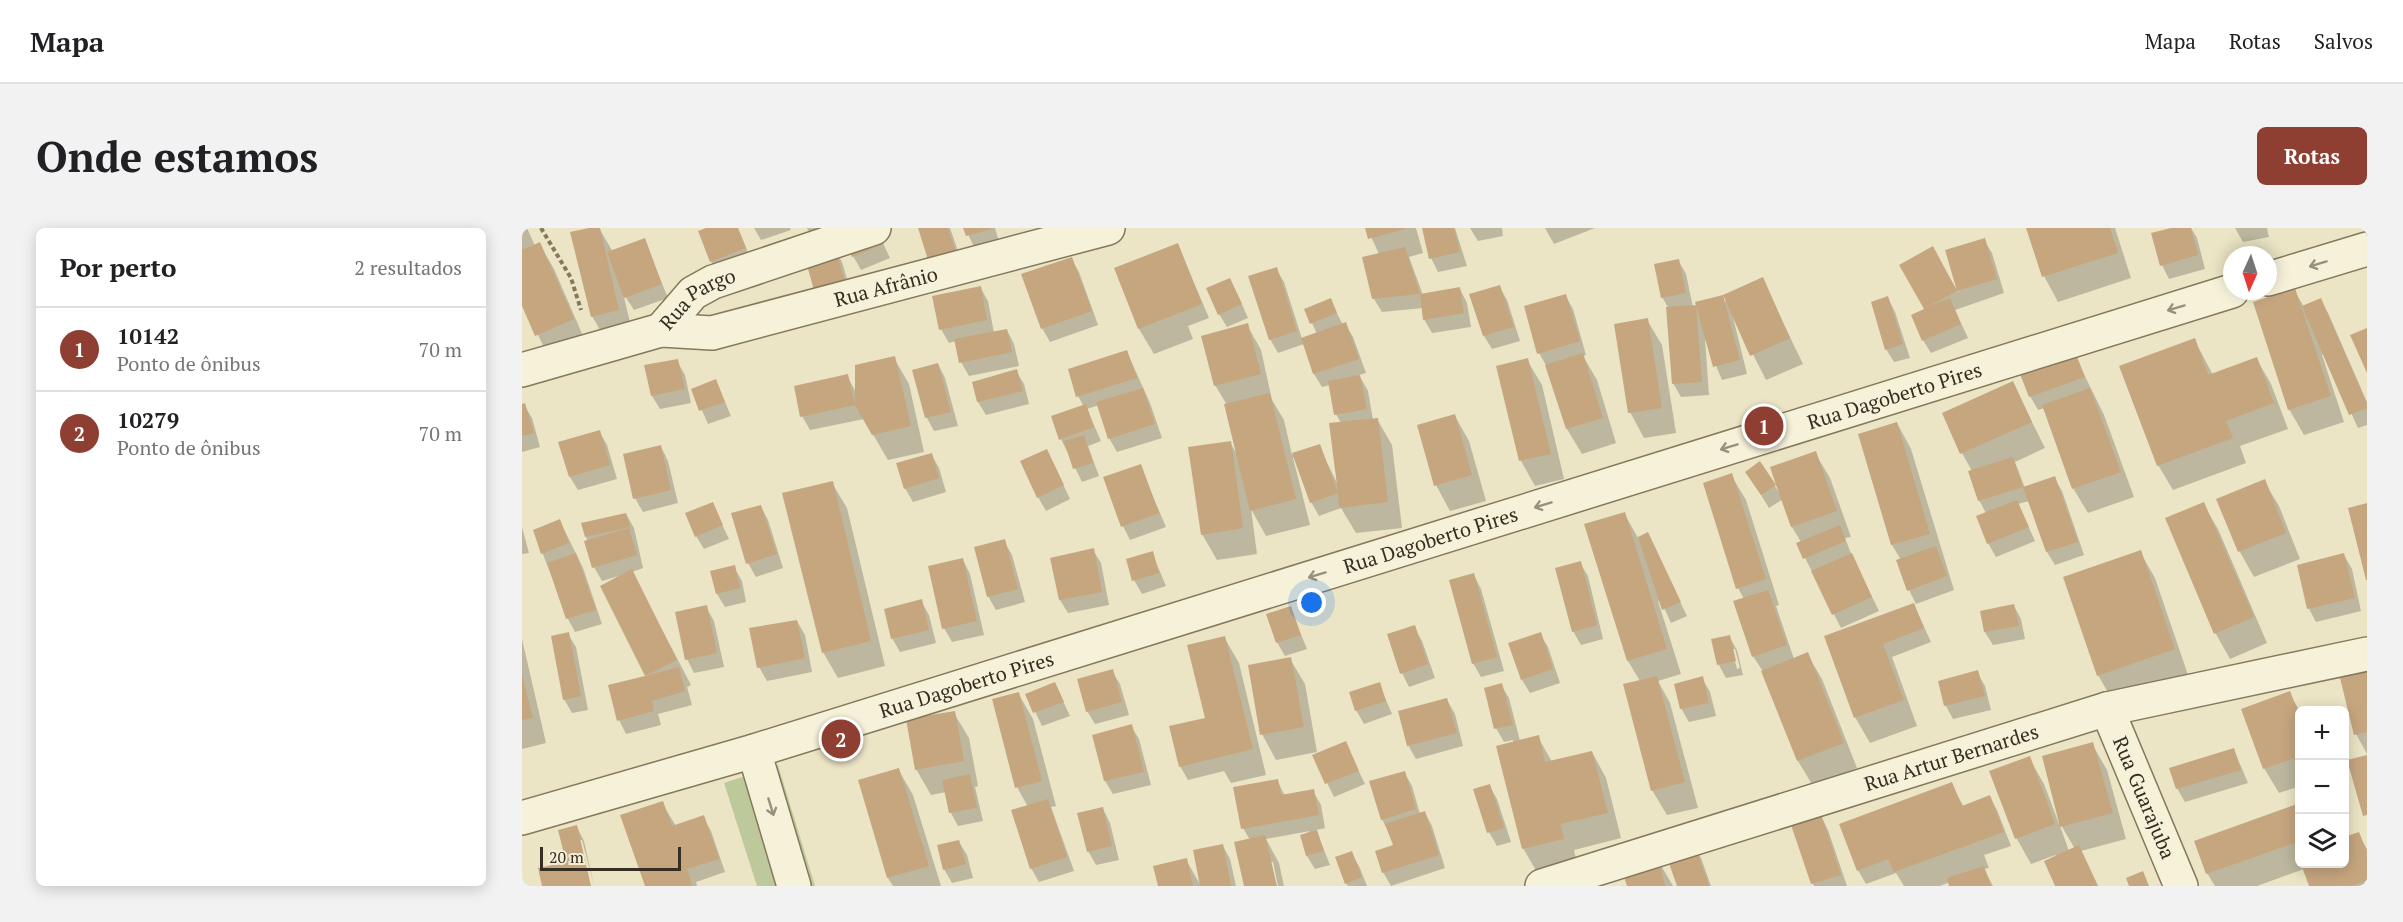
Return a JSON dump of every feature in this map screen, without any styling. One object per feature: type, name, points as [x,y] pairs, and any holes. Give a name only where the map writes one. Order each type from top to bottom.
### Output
[{"type":"street","name":"Rua Pargo","points":[[522,370],[661,330],[693,292],[713,282],[874,228]]},
{"type":"street","name":"Rua Afrânio","points":[[661,330],[712,333],[1108,228]]},
{"type":"street","points":[[2277,276],[2367,249]]},
{"type":"street","name":"Rua Dagoberto Pires","points":[[522,818],[754,751],[2223,294]]},
{"type":"street","name":"Rua Artur Bernardes","points":[[1542,886],[2107,709],[2367,654]]},
{"type":"street","name":"Rua Guarajuba","points":[[2107,709],[2181,886]]},
{"type":"street","points":[[754,751],[795,886]]},
{"type":"path","points":[[541,228],[571,278],[582,316]]},
{"type":"green space","points":[[778,765],[815,886],[757,886],[724,783]]},
{"type":"building","points":[[600,228],[619,310],[591,317],[570,232]]},
{"type":"building","points":[[706,228],[738,228],[746,248],[710,262],[698,231]]},
{"type":"building","points":[[918,228],[948,228],[957,255],[929,263]]},
{"type":"building","points":[[963,228],[991,228],[991,229],[966,236]]},
{"type":"building","points":[[1365,228],[1405,228],[1405,229],[1368,239]]},
{"type":"building","points":[[1422,228],[1454,228],[1460,252],[1429,259]]},
{"type":"building","points":[[2026,228],[2110,228],[2118,253],[2042,277]]},
{"type":"building","points":[[2171,228],[2191,228],[2198,255],[2160,266],[2151,233]]},
{"type":"building","points":[[879,231],[884,244],[852,257],[846,244]]},
{"type":"building","points":[[645,238],[662,284],[624,298],[607,252]]},
{"type":"building","points":[[1985,238],[1997,279],[1957,291],[1945,250]]},
{"type":"building","points":[[540,242],[574,319],[535,336],[522,306],[522,250]]},
{"type":"building","points":[[1178,243],[1202,304],[1138,329],[1114,268]]},
{"type":"building","points":[[1933,246],[1957,291],[1927,307],[1950,298],[1961,324],[1922,341],[1911,315],[1924,309],[1899,265]]},
{"type":"building","points":[[835,247],[847,289],[816,297],[804,255]]},
{"type":"building","points":[[1405,247],[1420,294],[1372,299],[1362,257]]},
{"type":"building","points":[[1072,257],[1092,311],[1041,329],[1021,274]]},
{"type":"building","points":[[1679,259],[1686,293],[1661,298],[1654,264]]},
{"type":"building","points":[[1277,267],[1297,331],[1269,340],[1248,276]]},
{"type":"building","points":[[1763,277],[1790,338],[1750,356],[1723,295]]},
{"type":"building","points":[[1230,278],[1242,304],[1218,315],[1206,288]]},
{"type":"building","points":[[1500,285],[1514,327],[1483,336],[1469,294]]},
{"type":"building","points":[[981,286],[987,320],[939,330],[932,296]]},
{"type":"building","points":[[1460,287],[1464,313],[1423,320],[1420,294]]},
{"type":"building","points":[[2295,288],[2331,396],[2288,410],[2253,302],[2277,300],[2277,294]]},
{"type":"building","points":[[1566,294],[1580,341],[1537,354],[1524,306]]},
{"type":"building","points":[[1723,295],[1740,360],[1713,367],[1695,302]]},
{"type":"building","points":[[1888,296],[1903,344],[1885,350],[1871,302]]},
{"type":"building","points":[[1331,298],[1337,313],[1310,324],[1304,309]]},
{"type":"building","points":[[2321,298],[2367,404],[2367,408],[2349,415],[2302,306]]},
{"type":"building","points":[[1696,305],[1702,382],[1672,384],[1666,307]]},
{"type":"building","points":[[1648,318],[1662,408],[1628,413],[1614,324]]},
{"type":"building","points":[[1346,322],[1359,359],[1313,374],[1301,338]]},
{"type":"building","points":[[1248,323],[1261,374],[1214,386],[1201,336]]},
{"type":"building","points":[[2367,328],[2367,373],[2350,335]]},
{"type":"building","points":[[1007,329],[1012,352],[959,363],[954,339]]},
{"type":"building","points":[[2195,338],[2208,375],[2257,357],[2274,403],[2226,421],[2233,438],[2157,466],[2119,366]]},
{"type":"building","points":[[1127,350],[1137,378],[1076,397],[1068,369]]},
{"type":"building","points":[[1583,353],[1603,418],[1566,429],[1545,365]]},
{"type":"building","points":[[2076,354],[2085,377],[2029,397],[2020,374]]},
{"type":"building","points":[[895,356],[911,426],[872,435],[855,405],[855,365]]},
{"type":"building","points":[[1528,358],[1551,454],[1519,461],[1496,366]]},
{"type":"building","points":[[678,359],[685,389],[651,396],[644,365]]},
{"type":"building","points":[[938,363],[951,412],[925,418],[912,370]]},
{"type":"building","points":[[1017,369],[1023,391],[977,402],[972,382]]},
{"type":"building","points":[[848,374],[855,405],[800,417],[794,386]]},
{"type":"building","points":[[1360,375],[1367,409],[1334,415],[1328,381]]},
{"type":"building","points":[[716,379],[725,402],[699,411],[691,389]]},
{"type":"building","points":[[2013,381],[2032,422],[1960,454],[1942,413]]},
{"type":"building","points":[[1143,388],[1155,424],[1108,439],[1096,402]]},
{"type":"building","points":[[2090,388],[2121,472],[2072,489],[2042,405]]},
{"type":"building","points":[[1270,393],[1296,499],[1250,511],[1224,404]]},
{"type":"building","points":[[525,403],[534,433],[522,436],[522,404]]},
{"type":"building","points":[[1086,404],[1094,427],[1059,440],[1051,416]]},
{"type":"building","points":[[1455,414],[1472,475],[1434,486],[1417,425]]},
{"type":"building","points":[[1378,418],[1388,502],[1339,508],[1329,423]]},
{"type":"building","points":[[1897,422],[1930,534],[1891,545],[1858,434]]},
{"type":"building","points":[[600,430],[610,465],[569,477],[558,442]]},
{"type":"building","points":[[1084,435],[1093,463],[1073,469],[1064,441]]},
{"type":"building","points":[[1231,441],[1243,528],[1201,535],[1188,447]]},
{"type":"building","points":[[1320,444],[1338,493],[1310,503],[1292,453]]},
{"type":"building","points":[[661,445],[671,490],[633,499],[623,454]]},
{"type":"building","points":[[1047,449],[1064,485],[1037,498],[1020,461]]},
{"type":"building","points":[[1816,451],[1837,511],[1791,527],[1770,467]]},
{"type":"building","points":[[932,453],[939,478],[904,489],[896,463]]},
{"type":"building","points":[[2013,457],[2023,487],[1978,501],[1968,471]]},
{"type":"building","points":[[1760,461],[1776,485],[1761,495],[1745,472]]},
{"type":"building","points":[[1141,464],[1159,513],[1121,527],[1103,477]]},
{"type":"building","points":[[1732,473],[1766,579],[1736,589],[1703,483]]},
{"type":"building","points":[[2055,476],[2078,542],[2046,552],[2023,487]]},
{"type":"building","points":[[2265,479],[2286,533],[2238,552],[2216,499]]},
{"type":"building","points":[[833,481],[871,641],[822,653],[782,493]]},
{"type":"building","points":[[2017,500],[2029,527],[1987,544],[1976,516]]},
{"type":"building","points":[[713,502],[723,525],[695,537],[685,513]]},
{"type":"building","points":[[2204,502],[2254,617],[2214,634],[2165,518]]},
{"type":"building","points":[[2367,503],[2367,580],[2366,580],[2348,508]]},
{"type":"building","points":[[761,505],[777,554],[746,564],[731,513]]},
{"type":"building","points":[[1625,512],[1667,649],[1627,661],[1584,524]]},
{"type":"building","points":[[626,513],[630,527],[585,537],[581,523]]},
{"type":"building","points":[[560,519],[569,543],[541,554],[533,530]]},
{"type":"building","points":[[1840,525],[1846,541],[1803,559],[1796,543]]},
{"type":"building","points":[[629,528],[637,555],[592,568],[584,541]]},
{"type":"building","points":[[1648,532],[1681,602],[1662,610],[1638,537]]},
{"type":"building","points":[[1005,539],[1018,589],[987,597],[974,547]]},
{"type":"building","points":[[1936,546],[1947,576],[1907,591],[1896,560]]},
{"type":"building","points":[[1094,548],[1102,592],[1059,600],[1050,558]]},
{"type":"building","points":[[2141,550],[2175,649],[2097,676],[2063,577]]},
{"type":"building","points":[[1153,551],[1159,573],[1132,581],[1126,559]]},
{"type":"building","points":[[576,553],[596,610],[566,619],[547,563]]},
{"type":"building","points":[[1852,553],[1872,597],[1832,615],[1811,571]]},
{"type":"building","points":[[2344,553],[2355,598],[2307,609],[2297,565]]},
{"type":"building","points":[[963,558],[977,621],[942,629],[928,566]]},
{"type":"building","points":[[1581,561],[1597,625],[1572,632],[1555,568]]},
{"type":"building","points":[[735,565],[740,588],[716,594],[710,571]]},
{"type":"building","points":[[632,569],[677,660],[645,676],[600,586]]},
{"type":"building","points":[[1474,573],[1497,657],[1472,664],[1449,580]]},
{"type":"building","points":[[1768,590],[1787,645],[1752,657],[1733,601]]},
{"type":"building","points":[[922,599],[929,630],[891,639],[884,609]]},
{"type":"building","points":[[1914,603],[1924,628],[1883,644],[1904,700],[1854,718],[1824,636]]},
{"type":"building","points":[[2014,604],[2019,626],[1984,632],[1980,611]]},
{"type":"building","points":[[707,605],[717,653],[685,660],[675,612]]},
{"type":"building","points":[[1291,606],[1301,635],[1276,643],[1266,614]]},
{"type":"building","points":[[797,620],[805,658],[757,668],[749,628]]},
{"type":"building","points":[[1415,625],[1428,664],[1400,674],[1387,634]]},
{"type":"building","points":[[569,632],[581,696],[563,700],[551,636]]},
{"type":"building","points":[[1541,632],[1553,669],[1521,680],[1508,643]]},
{"type":"building","points":[[1730,635],[1736,661],[1717,665],[1711,639]]},
{"type":"building","points":[[1225,636],[1253,749],[1179,767],[1169,726],[1205,718],[1187,645]]},
{"type":"building","points":[[1808,652],[1844,743],[1797,761],[1761,671]]},
{"type":"building","points":[[1291,657],[1304,727],[1260,735],[1248,665]]},
{"type":"building","points":[[679,667],[685,691],[652,701],[654,711],[617,721],[608,685]]},
{"type":"building","points":[[1113,669],[1122,702],[1086,712],[1077,679]]},
{"type":"building","points":[[1978,670],[1985,696],[1944,706],[1938,681]]},
{"type":"building","points":[[2367,670],[2367,732],[2354,735],[2349,706],[2347,706],[2340,678]]},
{"type":"building","points":[[522,675],[533,718],[522,720]]},
{"type":"building","points":[[1657,676],[1685,782],[1651,791],[1623,684]]},
{"type":"building","points":[[1703,676],[1709,703],[1680,709],[1674,684]]},
{"type":"building","points":[[1055,682],[1064,702],[1033,713],[1025,694]]},
{"type":"building","points":[[1380,682],[1386,701],[1355,711],[1349,692]]},
{"type":"building","points":[[1502,683],[1513,725],[1494,729],[1484,688]]},
{"type":"building","points":[[2290,691],[2296,706],[2295,758],[2263,769],[2241,709]]},
{"type":"building","points":[[1019,692],[1042,781],[1015,788],[992,699]]},
{"type":"building","points":[[1447,698],[1457,733],[1407,746],[1398,711]]},
{"type":"building","points":[[955,711],[964,761],[915,770],[906,719]]},
{"type":"building","points":[[1132,724],[1144,772],[1104,781],[1092,735]]},
{"type":"building","points":[[1539,735],[1545,762],[1592,751],[1608,813],[1560,824],[1564,839],[1522,849],[1496,746]]},
{"type":"building","points":[[1346,741],[1359,771],[1325,784],[1312,755]]},
{"type":"building","points":[[2093,742],[2113,813],[2060,827],[2042,756]]},
{"type":"building","points":[[2234,748],[2241,770],[2176,789],[2169,768]]},
{"type":"building","points":[[2367,755],[2367,815],[2363,816],[2349,767],[2349,760]]},
{"type":"building","points":[[2030,756],[2055,824],[2015,839],[1989,771]]},
{"type":"building","points":[[899,768],[929,866],[887,878],[858,780]]},
{"type":"building","points":[[1405,771],[1416,809],[1381,820],[1369,781]]},
{"type":"building","points":[[970,774],[977,808],[949,813],[942,780]]},
{"type":"building","points":[[1278,779],[1281,795],[1314,789],[1319,815],[1241,829],[1233,787]]},
{"type":"building","points":[[1952,782],[1962,806],[1990,795],[2004,832],[1894,872],[1888,859],[1857,871],[1839,824]]},
{"type":"building","points":[[1490,784],[1504,828],[1487,833],[1473,789]]},
{"type":"building","points":[[1048,799],[1067,857],[1030,869],[1011,810]]},
{"type":"building","points":[[663,801],[672,826],[704,815],[719,859],[687,869],[692,886],[645,886],[620,815]]},
{"type":"building","points":[[2295,805],[2295,843],[2206,874],[2194,841]]},
{"type":"building","points":[[1103,807],[1112,846],[1087,852],[1077,813]]},
{"type":"building","points":[[1425,811],[1439,855],[1382,873],[1375,851],[1393,845],[1385,824]]},
{"type":"building","points":[[1821,814],[1841,875],[1811,884],[1791,825]]},
{"type":"building","points":[[577,825],[591,886],[542,886],[538,868],[566,862],[558,830]]},
{"type":"building","points":[[1317,830],[1324,851],[1306,856],[1300,835]]},
{"type":"building","points":[[2359,832],[2367,852],[2367,880],[2352,886],[2309,886],[2302,868],[2349,868],[2349,835]]},
{"type":"building","points":[[1265,835],[1277,886],[1244,886],[1234,842]]},
{"type":"building","points":[[959,840],[966,864],[943,870],[937,845]]},
{"type":"building","points":[[1694,842],[1709,886],[1677,886],[1665,852]]},
{"type":"building","points":[[1223,844],[1231,886],[1200,886],[1193,850]]},
{"type":"building","points":[[2079,845],[2098,886],[2055,886],[2044,861]]},
{"type":"building","points":[[1352,851],[1362,877],[1345,884],[1335,857]]},
{"type":"building","points":[[1187,858],[1193,886],[1158,886],[1153,866]]},
{"type":"building","points":[[1659,860],[1665,886],[1627,886],[1622,871]]},
{"type":"building","points":[[1984,866],[1991,886],[1949,886],[1947,878]]},
{"type":"building","points":[[2143,871],[2149,886],[2129,886],[2126,878]]},
{"type":"place","name":"10142","points":[[1764,426]]},
{"type":"place","name":"10279","points":[[841,739]]}]
